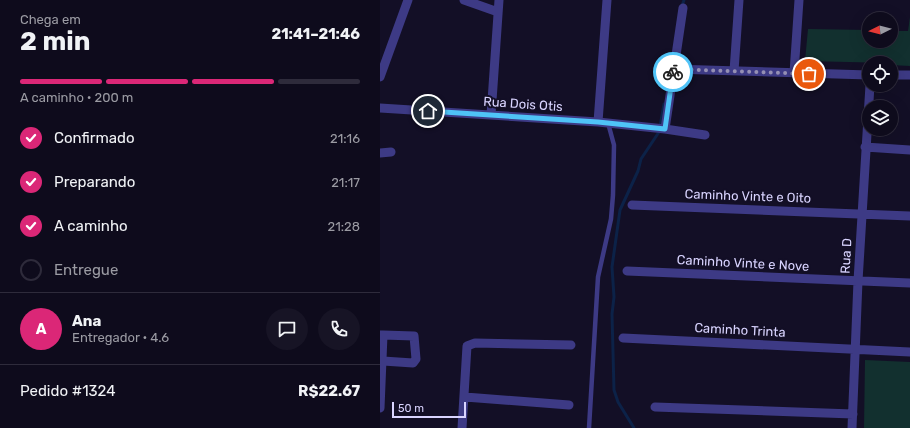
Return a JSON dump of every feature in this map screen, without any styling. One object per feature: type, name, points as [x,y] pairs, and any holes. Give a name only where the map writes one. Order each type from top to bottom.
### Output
[{"type":"street","points":[[380,77],[408,0]]},
{"type":"street","points":[[464,0],[498,12]]},
{"type":"street","points":[[491,115],[499,0]]},
{"type":"street","points":[[598,122],[607,0]]},
{"type":"street","points":[[734,71],[739,0]]},
{"type":"street","points":[[794,73],[799,0]]},
{"type":"street","points":[[663,128],[683,8]]},
{"type":"street","points":[[673,69],[862,75]]},
{"type":"street","points":[[898,75],[910,75]]},
{"type":"street","name":"Rua D","points":[[852,428],[858,281],[869,92]]},
{"type":"street","name":"Rua Dois Otis","points":[[380,108],[598,122],[663,128],[705,135]]},
{"type":"street","points":[[865,148],[910,150]]},
{"type":"street","points":[[380,153],[390,152]]},
{"type":"street","name":"Caminho Vinte e Oito","points":[[632,205],[910,216]]},
{"type":"street","name":"Caminho Vinte e Nove","points":[[627,271],[910,283]]},
{"type":"street","points":[[380,408],[383,361],[382,335],[414,336],[416,360],[413,363],[383,361]]},
{"type":"street","name":"Caminho Trinta","points":[[623,338],[910,352]]},
{"type":"street","points":[[462,428],[465,397],[466,348],[470,344],[571,345]]},
{"type":"street","points":[[465,397],[569,405]]},
{"type":"street","points":[[655,407],[853,414]]},
{"type":"lane","points":[[589,428],[598,277],[611,219],[613,195],[614,145],[608,123]]},
{"type":"green space","points":[[910,17],[910,66],[898,65],[898,56],[862,56],[862,62],[805,61],[808,29],[862,30],[862,48],[898,48],[898,31],[908,31]]},
{"type":"green space","points":[[865,360],[910,362],[910,428],[864,428]]},
{"type":"waterway","points":[[682,6],[684,0]]},
{"type":"waterway","points":[[634,428],[618,402],[614,390],[612,314],[614,297],[612,267],[620,210],[638,171],[641,159],[659,132],[664,104]]},
{"type":"way so far","points":[[673,72],[673,69],[809,74]]},
{"type":"route","points":[[428,111],[598,122],[665,129],[673,72]]}]
